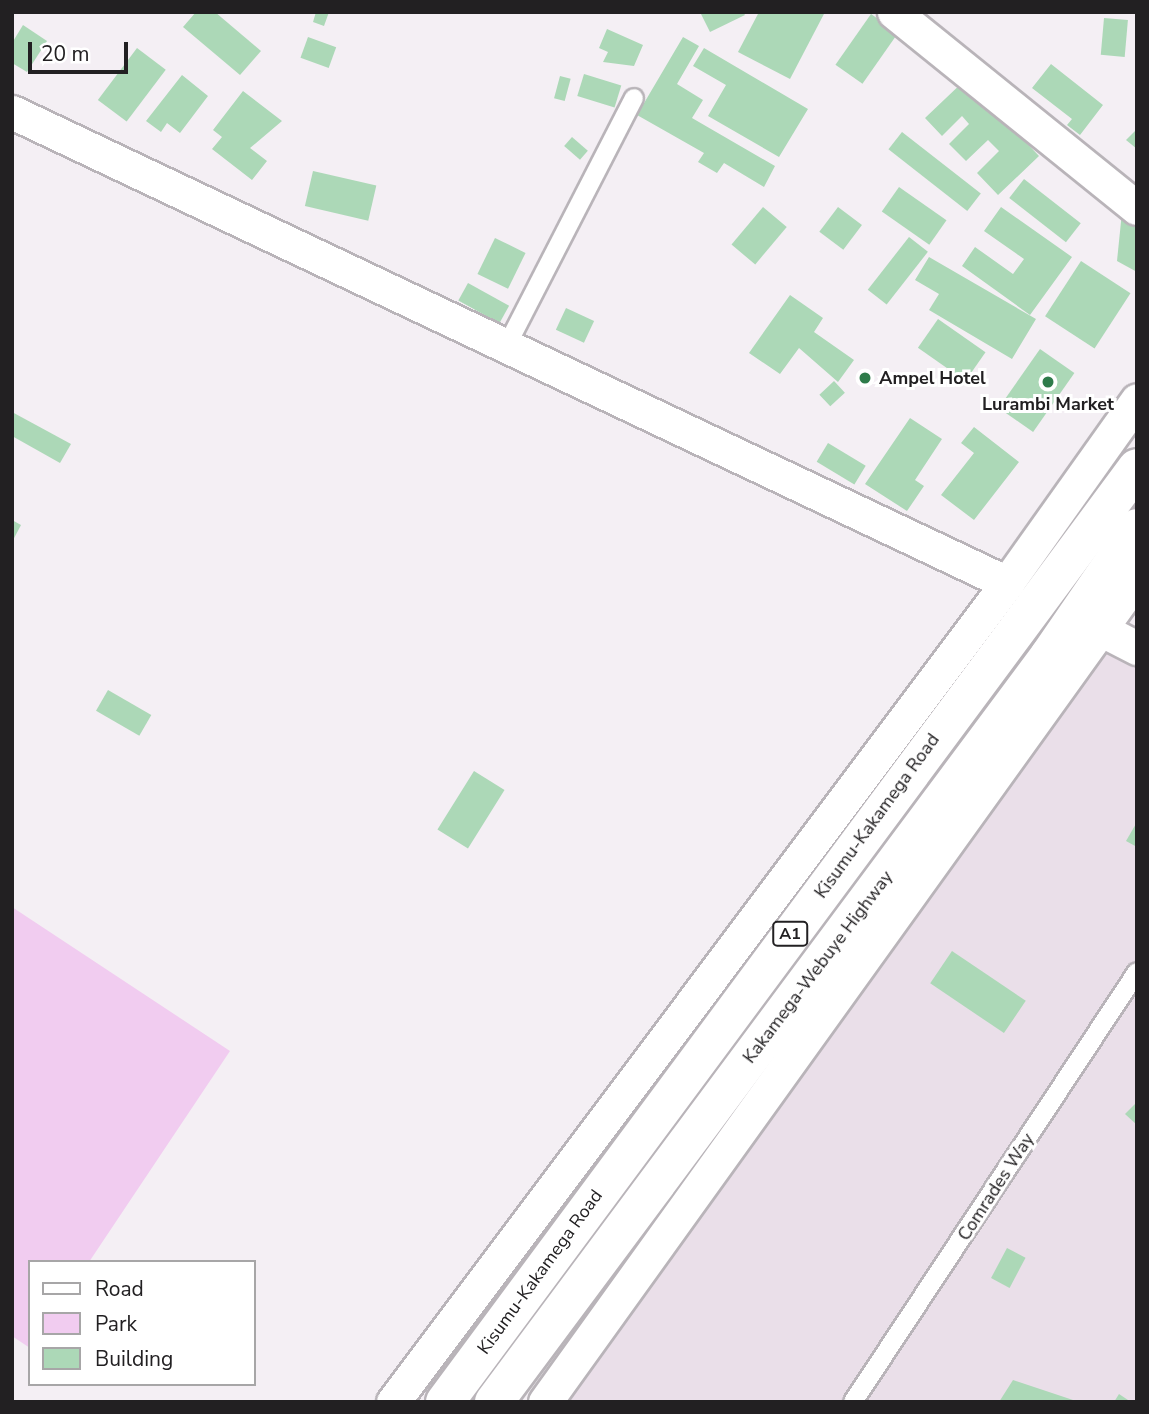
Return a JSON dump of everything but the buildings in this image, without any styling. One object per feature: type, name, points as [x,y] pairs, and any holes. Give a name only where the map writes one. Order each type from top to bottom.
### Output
[{"type":"highway","name":"Kisumu-Kakamega Road","points":[[445,1402],[1137,468]]},
{"type":"highway","name":"Kakamega-Webuye Highway","points":[[494,1402],[1049,656],[1137,528]]},
{"type":"street","points":[[894,12],[1137,208]]},
{"type":"street","points":[[12,112],[505,349],[1007,583]]},
{"type":"street","points":[[393,1402],[1007,583],[1137,400]]},
{"type":"street","points":[[545,1402],[1137,578]]},
{"type":"street","points":[[1100,629],[1137,648]]},
{"type":"lane","points":[[505,349],[634,98]]},
{"type":"lane","name":"Comrades Way","points":[[853,1402],[1137,972]]},
{"type":"shaded area","points":[[1078,626],[1137,659],[1137,1402],[550,1402]]},
{"type":"green space","points":[[12,907],[230,1051],[90,1260],[28,1260],[28,1347],[12,1336]]},
{"type":"place","name":"Ampel Hotel","points":[[865,378]]},
{"type":"place","name":"Lurambi Market","points":[[1048,382]]}]
